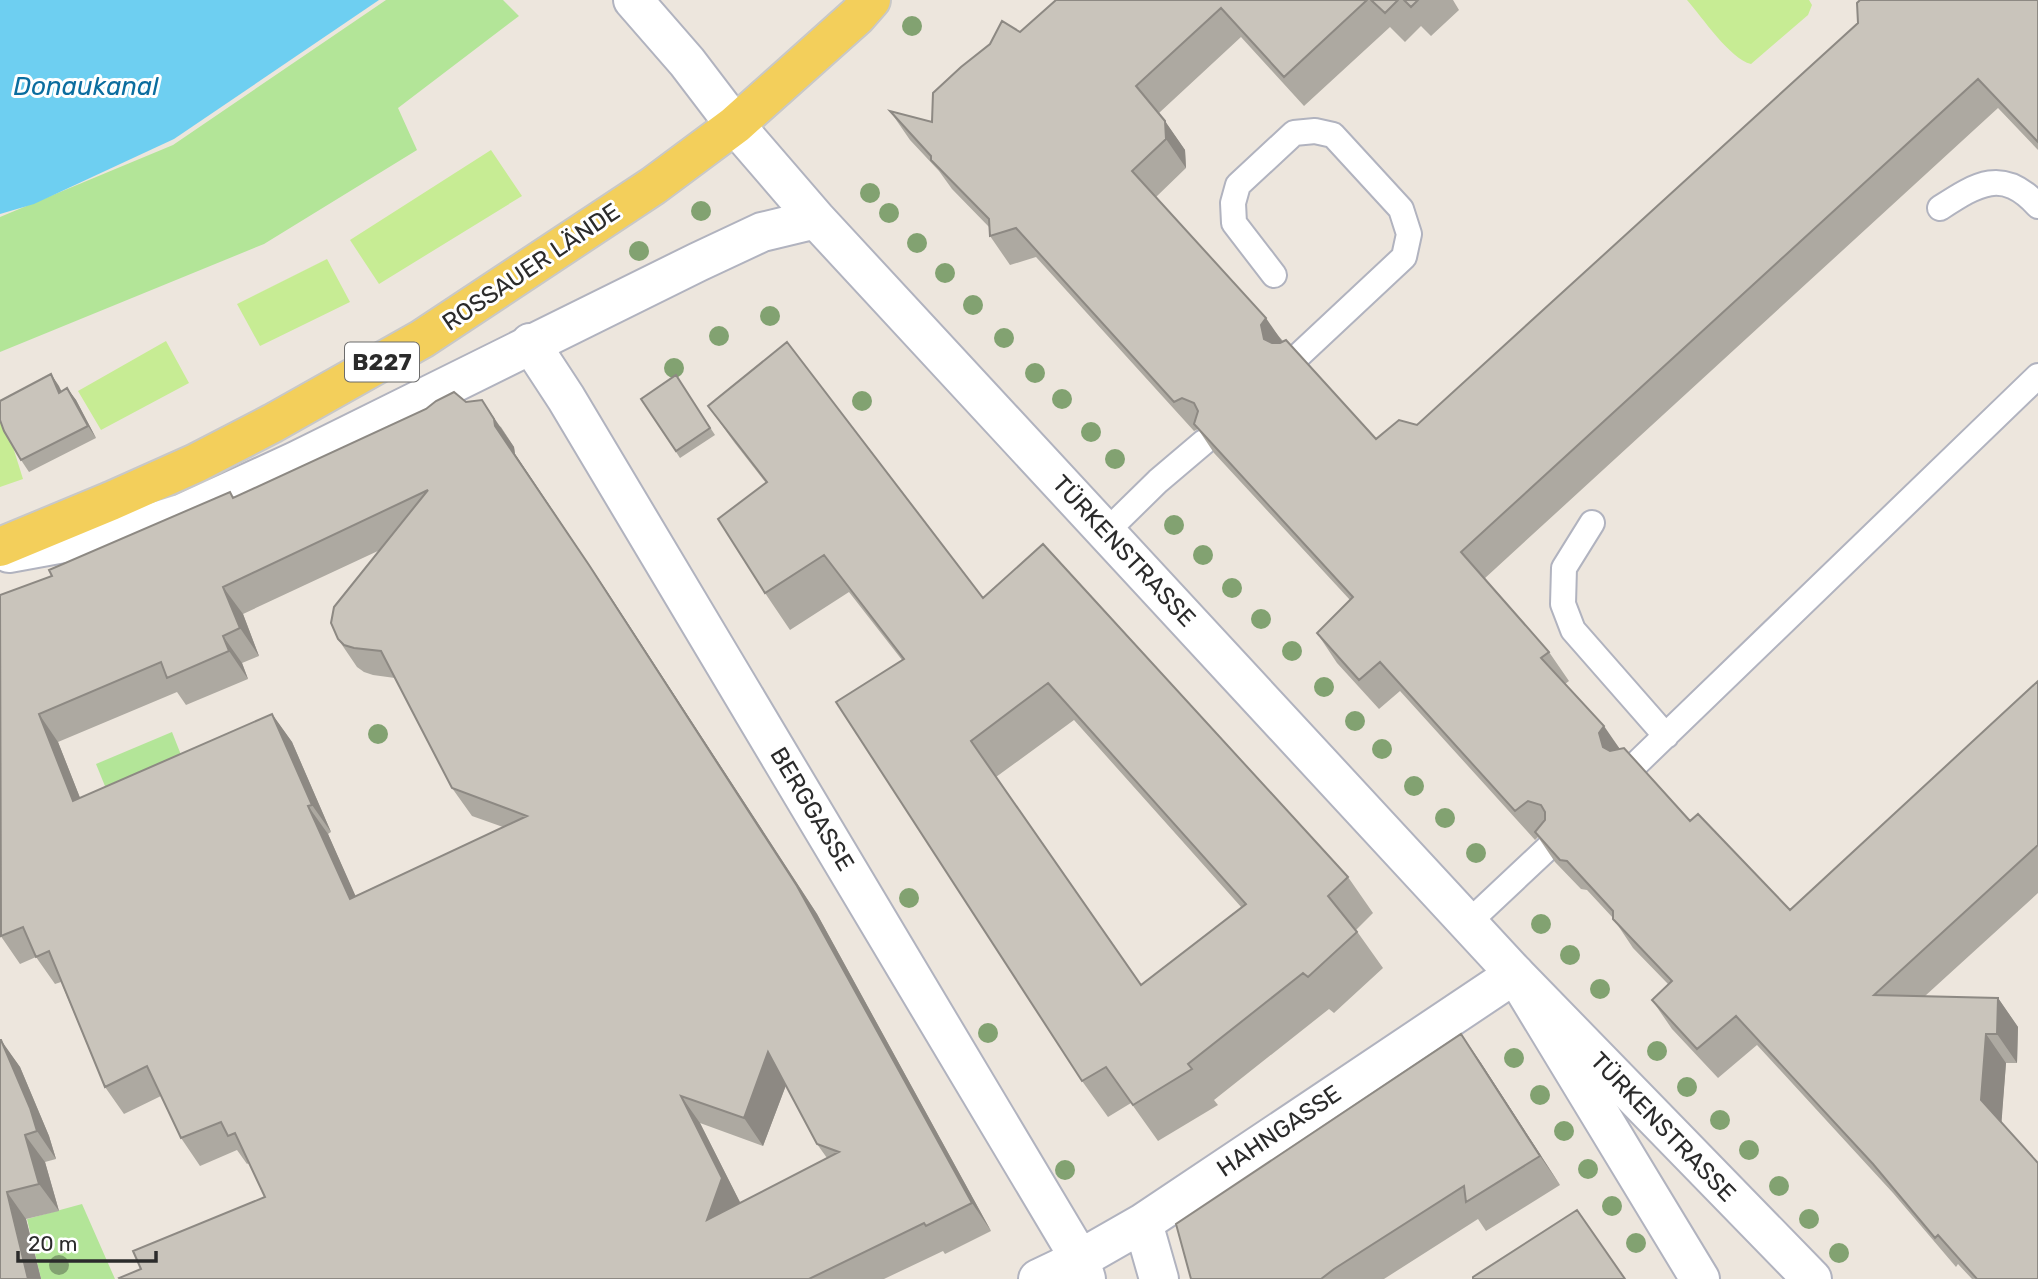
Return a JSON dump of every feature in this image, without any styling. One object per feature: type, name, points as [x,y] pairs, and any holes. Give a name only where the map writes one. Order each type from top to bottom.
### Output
[{"type":"main road","name":"TÜRKENSTRASSE","points":[[633,0],[816,219],[1515,974],[1812,1279]]},
{"type":"main road","name":"ROSSAUER LÄNDE","points":[[0,547],[196,463],[422,339],[653,186],[735,125],[857,16],[871,0]]},
{"type":"main road","points":[[0,555],[124,532],[183,513],[296,461],[530,343],[762,232],[816,219]]},
{"type":"main road","name":"BERGGASSE","points":[[530,343],[573,410],[1083,1269]]},
{"type":"main road","name":"TÜRKENSTRASSE","points":[[1515,974],[1700,1279]]},
{"type":"main road","name":"HAHNGASSE","points":[[1038,1279],[1083,1269],[1143,1223],[1515,974]]},
{"type":"main road","points":[[1143,1223],[1158,1279]]},
{"type":"lane","points":[[1275,275],[1234,223],[1233,203],[1238,185],[1294,133],[1315,131],[1333,135],[1401,209],[1409,234],[1404,257],[1296,358]]},
{"type":"lane","points":[[1940,208],[1974,186],[2004,182],[2028,195],[2038,206]]},
{"type":"lane","points":[[1634,766],[2038,376]]},
{"type":"lane","points":[[1106,532],[1158,481],[1204,442]]},
{"type":"lane","points":[[1591,523],[1564,568],[1563,604],[1573,630],[1666,736]]},
{"type":"lane","points":[[1469,922],[1551,845]]},
{"type":"green space","points":[[386,0],[503,0],[519,16],[398,108],[417,150],[264,244],[0,352],[0,217],[173,145]]},
{"type":"green space","points":[[1687,0],[1809,0],[1812,5],[1808,15],[1751,64],[1725,46]]},
{"type":"green space","points":[[491,150],[522,196],[379,284],[350,240]]},
{"type":"green space","points":[[327,259],[350,302],[260,346],[237,304]]},
{"type":"green space","points":[[166,341],[189,383],[101,430],[78,391]]},
{"type":"green space","points":[[0,412],[23,479],[0,487]]},
{"type":"green space","points":[[172,732],[185,765],[109,796],[96,764]]},
{"type":"green space","points":[[82,1204],[115,1279],[41,1279],[27,1219]]},
{"type":"water","name":"Donaukanal","points":[[0,0],[379,0],[174,139],[34,204],[0,214]]},
{"type":"building","points":[[1056,0],[1367,0],[1284,77],[1221,8],[1136,86],[1165,121],[1166,139],[1132,171],[1266,318],[1261,325],[1264,339],[1272,343],[1286,340],[1376,439],[1399,420],[1417,425],[1858,23],[1857,3],[1860,0],[2038,0],[2038,142],[1978,79],[1461,552],[1549,652],[1541,658],[1604,726],[1599,733],[1603,747],[1610,751],[1624,748],[1690,821],[1698,814],[1790,910],[2038,681],[2038,845],[1874,995],[1998,998],[1997,1034],[1986,1034],[1981,1100],[2038,1163],[2038,1279],[1977,1279],[1938,1235],[1935,1238],[1873,1164],[1736,1016],[1697,1049],[1652,1000],[1672,981],[1613,919],[1613,911],[1567,861],[1560,860],[1535,832],[1545,820],[1541,805],[1528,801],[1515,811],[1380,662],[1359,680],[1317,633],[1353,597],[1194,424],[1198,411],[1194,403],[1182,398],[1174,402],[1016,228],[990,236],[989,219],[931,160],[931,156],[890,111],[932,122],[933,93],[990,44],[1002,21],[1020,32]]},
{"type":"building","points":[[1371,0],[1398,0],[1385,13]]},
{"type":"building","points":[[1404,0],[1418,0],[1411,7]]},
{"type":"building","points":[[787,342],[983,598],[1043,544],[1348,877],[1328,896],[1357,932],[1308,977],[1303,973],[1188,1064],[1192,1069],[1133,1105],[1106,1067],[1082,1081],[836,702],[904,659],[824,555],[765,593],[718,519],[767,482],[708,406]],"holes":[[[1048,683],[1246,904],[1141,985],[971,741]]]},
{"type":"building","points":[[51,374],[59,393],[67,388],[88,426],[21,460],[0,420],[0,401]]},
{"type":"building","points":[[676,375],[710,428],[676,451],[641,399]]},
{"type":"building","points":[[454,392],[466,402],[482,400],[494,419],[495,426],[589,565],[797,886],[972,1203],[926,1226],[924,1223],[809,1279],[119,1278],[141,1269],[133,1251],[265,1197],[235,1133],[228,1136],[221,1122],[181,1138],[147,1066],[105,1087],[49,951],[36,957],[23,927],[1,936],[0,595],[52,576],[49,570],[230,492],[233,498],[426,409]],"holes":[[[428,490],[334,607],[331,623],[338,639],[344,645],[381,651],[452,788],[527,816],[350,899],[308,806],[312,805],[272,714],[73,801],[39,714],[161,662],[167,678],[229,651],[223,636],[240,628],[223,587]],[[768,1052],[817,1144],[839,1152],[707,1220],[722,1178],[681,1096],[744,1118]]]},
{"type":"building","points":[[1461,1034],[1540,1156],[1466,1202],[1464,1186],[1321,1279],[1191,1279],[1176,1224]]},
{"type":"building","points":[[0,1040],[30,1108],[37,1131],[25,1135],[39,1184],[7,1192],[28,1279],[0,1279]]},
{"type":"building","points":[[1577,1210],[1625,1279],[1473,1279],[1473,1277]]}]
